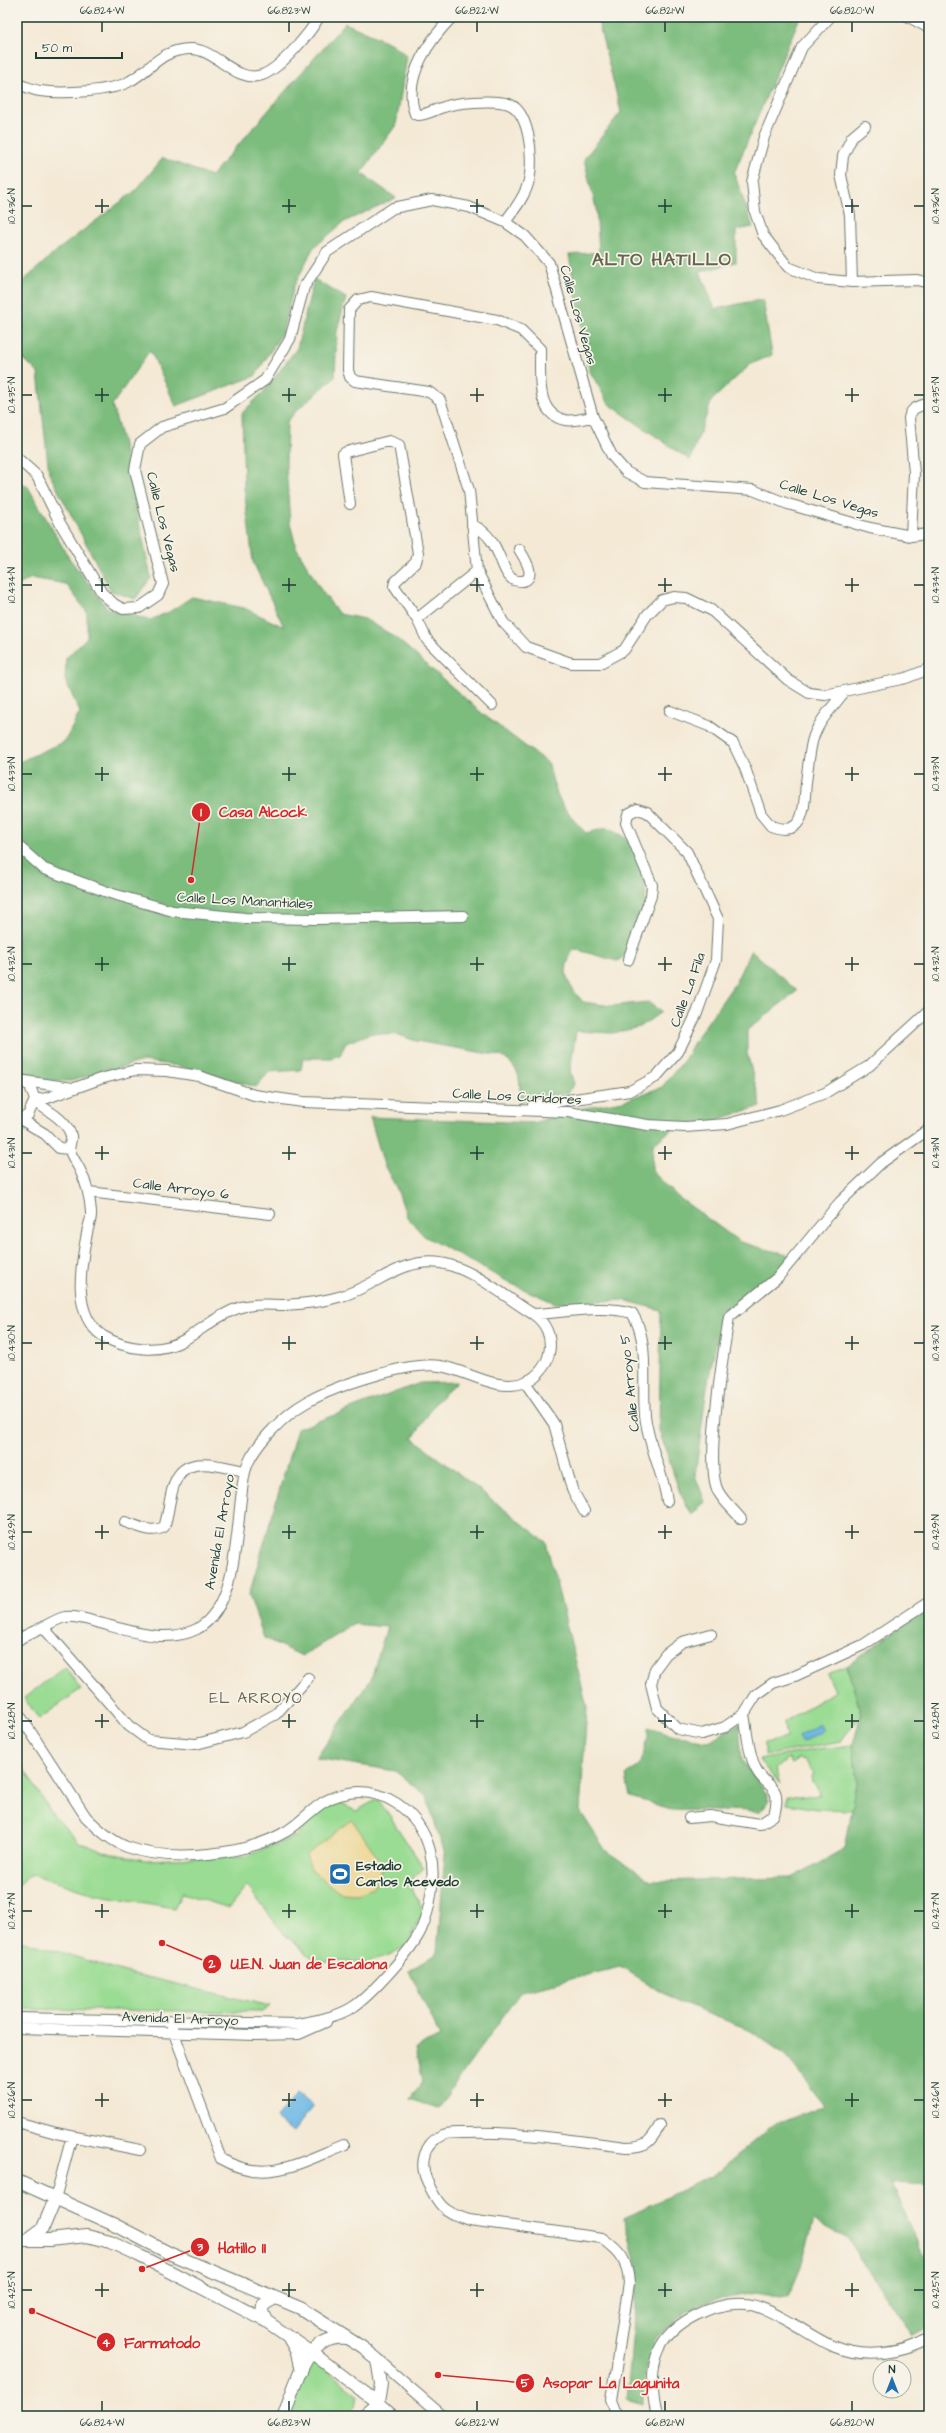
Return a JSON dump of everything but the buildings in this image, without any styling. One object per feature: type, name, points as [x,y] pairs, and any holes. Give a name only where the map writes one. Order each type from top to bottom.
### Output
[{"type":"street","points":[[17,84],[41,91],[93,92],[129,82],[167,53],[191,49],[209,53],[232,69],[253,76],[262,75],[275,68],[314,26],[318,17]]},
{"type":"street","points":[[452,17],[442,28],[415,69],[411,88],[412,106],[418,116],[446,106],[493,102],[506,103],[517,108],[525,123],[529,138],[529,180],[519,203],[505,222]]},
{"type":"street","points":[[830,17],[802,47],[764,137],[752,182],[755,212],[763,235],[788,267],[818,279],[852,282],[917,280],[929,283]]},
{"type":"street","points":[[909,17],[929,28]]},
{"type":"street","points":[[852,282],[850,215],[841,175],[843,156],[852,137],[865,126]]},
{"type":"street","name":"Calle Los Vegas","points":[[17,458],[37,476],[60,523],[102,593],[114,604],[123,609],[139,608],[144,605],[158,595],[163,584],[135,470],[140,444],[162,427],[225,408],[265,380],[290,339],[304,287],[327,252],[393,208],[432,200],[469,207],[505,222],[525,236],[549,263],[593,417],[612,456],[626,472],[645,482],[753,490],[788,504],[863,526],[911,536],[929,534]]},
{"type":"street","points":[[593,417],[565,420],[550,413],[542,401],[540,350],[521,330],[497,320],[371,297],[358,300],[348,310],[348,370],[350,377],[355,381],[429,392],[440,400],[464,470],[468,490],[477,571],[503,622],[526,647],[571,663],[600,663],[624,650],[647,615],[662,600],[674,597],[686,598],[711,610],[788,680],[809,693],[825,695],[913,677],[929,669]]},
{"type":"street","points":[[911,536],[914,473],[909,418],[910,412],[915,408],[929,404]]},
{"type":"street","points":[[350,504],[343,454],[389,441],[399,445],[418,553],[416,562],[395,582],[394,586],[417,619],[427,640],[492,705]]},
{"type":"street","points":[[472,525],[488,535],[499,552],[508,574],[514,580],[525,581],[529,577],[529,570],[519,549]]},
{"type":"street","points":[[417,619],[477,571]]},
{"type":"street","points":[[670,711],[709,726],[733,743],[745,768],[761,814],[770,826],[786,829],[796,824],[805,812],[812,742],[821,721],[845,691]]},
{"type":"street","name":"Calle La Fila","points":[[513,1108],[630,1091],[656,1077],[678,1052],[697,1013],[716,960],[718,919],[687,852],[647,812],[637,809],[628,814],[626,823],[652,885],[651,896],[628,960]]},
{"type":"street","name":"Calle Los Manantiales","points":[[17,845],[44,869],[113,894],[173,912],[245,918],[310,919],[463,916]]},
{"type":"street","name":"Calle Los Curidores","points":[[35,1101],[100,1079],[135,1070],[167,1071],[199,1076],[254,1095],[284,1100],[363,1106],[513,1108],[568,1112],[648,1125],[685,1127],[727,1124],[780,1110],[826,1093],[869,1066],[929,1012]]},
{"type":"street","points":[[21,1079],[75,1088]]},
{"type":"street","points":[[21,1079],[34,1093],[35,1101],[28,1115],[20,1120],[45,1134],[58,1148],[69,1149]]},
{"type":"street","points":[[35,1101],[64,1124],[71,1137],[69,1149],[89,1192],[92,1215],[81,1269],[80,1291],[83,1306],[92,1324],[102,1335],[133,1347],[152,1349],[170,1346],[184,1340],[209,1323],[242,1307],[306,1304],[325,1300],[357,1290],[400,1268],[428,1263],[442,1263],[471,1274],[542,1320],[548,1328],[549,1354],[538,1373],[525,1382],[554,1424],[572,1489],[584,1511]]},
{"type":"street","points":[[742,1519],[718,1491],[713,1467],[722,1356],[730,1317],[778,1277],[840,1202],[876,1168],[929,1129]]},
{"type":"street","name":"Calle Arroyo 6","points":[[89,1192],[270,1214]]},
{"type":"street","name":"Calle Arroyo 5","points":[[533,1314],[570,1312],[592,1308],[620,1309],[632,1313],[636,1320],[642,1342],[648,1431],[665,1481],[667,1501]]},
{"type":"street","name":"Avenida El Arroyo","points":[[17,1641],[65,1617],[79,1618],[137,1632],[171,1637],[196,1629],[212,1617],[223,1599],[232,1562],[240,1518],[245,1471],[257,1448],[290,1413],[308,1402],[352,1383],[418,1366],[438,1366],[458,1370],[494,1384],[525,1382]]},
{"type":"street","points":[[125,1522],[147,1529],[157,1530],[164,1527],[178,1475],[189,1466],[204,1464],[245,1471]]},
{"type":"street","points":[[710,1634],[682,1642],[666,1654],[655,1669],[651,1684],[657,1708],[678,1729],[702,1734],[725,1727],[744,1714],[756,1695],[773,1683],[795,1676],[863,1645],[929,1602]]},
{"type":"street","points":[[43,1627],[129,1726],[148,1740],[196,1744],[243,1732],[276,1714],[308,1678]]},
{"type":"street","name":"Avenida El Arroyo","points":[[17,1711],[86,1817],[98,1830],[126,1847],[145,1852],[185,1854],[249,1848],[287,1831],[311,1809],[340,1795],[367,1792],[379,1794],[403,1807],[421,1830],[431,1856],[431,1892],[424,1923],[418,1936],[380,1983],[353,2007],[326,2022],[299,2034],[256,2035],[172,2027],[17,2018]]},
{"type":"street","points":[[689,1818],[710,1816],[760,1824],[774,1815],[778,1799],[774,1790],[755,1768],[744,1714]]},
{"type":"street","points":[[172,2027],[221,2159],[236,2168],[252,2172],[278,2171],[344,2145]]},
{"type":"street","name":"Avenida El Arroyo","points":[[17,2028],[172,2027]]},
{"type":"street","points":[[17,2122],[72,2136],[140,2150]]},
{"type":"street","points":[[617,2416],[611,2400],[629,2283],[627,2266],[618,2250],[602,2238],[468,2220],[452,2215],[441,2207],[434,2198],[422,2163],[431,2142],[443,2134],[502,2132],[626,2147],[639,2147],[651,2141],[660,2126]]},
{"type":"street","points":[[21,2240],[43,2228],[55,2199],[72,2136]]},
{"type":"street","points":[[17,2181],[117,2226],[170,2254],[300,2308],[348,2338],[377,2359],[443,2416]]},
{"type":"street","points":[[21,2240],[75,2236],[98,2238],[174,2272],[266,2321],[288,2335],[393,2416]]},
{"type":"street","points":[[266,2321],[262,2312],[263,2305],[275,2298]]},
{"type":"street","points":[[657,2416],[653,2378],[659,2350],[670,2334],[701,2312],[723,2304],[746,2304],[780,2316],[833,2346],[863,2353],[884,2354],[903,2350],[929,2338]]},
{"type":"street","points":[[288,2335],[297,2352],[301,2372]]},
{"type":"street","points":[[284,2416],[301,2372],[311,2352],[329,2338],[337,2336],[348,2338]]},
{"type":"street","points":[[363,2416],[378,2403],[381,2384],[377,2359]]},
{"type":"green space","points":[[597,17],[800,17],[734,173],[753,227],[736,230],[736,262],[700,272],[715,309],[763,299],[772,355],[751,364],[712,400],[690,460],[609,404],[589,370],[569,255],[599,252],[596,208],[584,159],[621,112]]},
{"type":"green space","points":[[345,23],[392,44],[407,56],[396,125],[361,173],[396,198],[344,222],[313,248],[294,286],[282,333],[255,376],[176,406],[150,350],[112,405],[122,440],[151,578],[135,599],[111,591],[49,473],[38,373],[17,352],[17,287],[55,252],[136,190],[163,158],[211,176]]},
{"type":"green space","points":[[314,279],[346,298],[337,331],[335,377],[296,411],[287,422],[286,465],[290,523],[296,547],[321,590],[339,614],[365,619],[395,637],[484,715],[549,764],[557,794],[566,810],[578,825],[586,833],[607,828],[621,835],[630,843],[639,862],[645,888],[645,899],[642,920],[631,955],[617,961],[574,949],[566,971],[572,989],[583,1002],[611,1006],[648,1002],[661,1012],[640,1027],[613,1033],[576,1031],[570,1071],[574,1084],[567,1093],[524,1100],[520,1103],[520,1081],[516,1071],[508,1061],[501,1056],[416,1041],[399,1035],[372,1033],[346,1043],[340,1055],[332,1058],[303,1058],[301,1070],[269,1072],[256,1087],[179,1066],[143,1061],[71,1081],[38,1080],[17,1075],[17,763],[65,741],[80,712],[65,680],[66,658],[87,637],[87,612],[66,584],[31,578],[17,586],[17,479],[28,487],[69,558],[108,609],[150,620],[169,612],[192,597],[244,608],[284,627],[253,562],[244,488],[242,413],[266,389],[297,348]]},
{"type":"green space","points":[[751,950],[797,991],[747,1030],[747,1053],[761,1106],[710,1122],[678,1124],[653,1145],[652,1171],[678,1197],[740,1242],[798,1258],[730,1307],[717,1339],[707,1387],[695,1475],[705,1502],[692,1515],[680,1493],[659,1430],[661,1310],[623,1300],[555,1303],[512,1284],[424,1236],[407,1217],[397,1189],[384,1165],[370,1117],[534,1123],[571,1110],[623,1101],[662,1087],[685,1059],[695,1040],[735,983]]},
{"type":"green space","points":[[457,1382],[436,1402],[413,1438],[546,1542],[587,1707],[580,1811],[606,1851],[651,1881],[792,1878],[845,1848],[857,1783],[853,1745],[861,1714],[847,1666],[929,1605],[929,2185],[891,2183],[920,2251],[929,2263],[929,2326],[912,2335],[848,2239],[814,2221],[801,2267],[788,2298],[755,2293],[716,2300],[685,2312],[656,2338],[644,2379],[644,2404],[627,2399],[638,2271],[624,2217],[714,2175],[773,2125],[823,2105],[787,2056],[748,2029],[680,2003],[620,1967],[521,1991],[438,2108],[410,2099],[422,2082],[415,2049],[440,2036],[409,1971],[437,1953],[445,1854],[426,1796],[395,1771],[316,1758],[371,1679],[387,1627],[354,1624],[302,1656],[264,1638],[249,1595],[297,1429],[420,1383]]},
{"type":"green space","points":[[847,1666],[861,1714],[841,1741],[765,1756],[765,1743],[786,1738],[784,1722],[835,1691],[827,1673]]},
{"type":"green space","points":[[65,1667],[81,1689],[39,1719],[24,1698]]},
{"type":"green space","points":[[739,1723],[742,1759],[766,1793],[769,1803],[760,1811],[671,1809],[630,1797],[626,1776],[641,1763],[648,1738],[648,1727],[678,1736],[709,1741]]},
{"type":"green space","points":[[853,1745],[857,1783],[852,1810],[817,1809],[787,1804],[787,1796],[798,1797],[820,1795],[817,1785],[812,1783],[811,1776],[813,1773],[804,1760],[802,1761],[799,1758],[791,1763],[788,1758],[775,1769],[780,1785],[759,1760],[817,1749]]},
{"type":"green space","points":[[17,1758],[53,1815],[79,1842],[104,1852],[145,1860],[247,1856],[296,1836],[316,1812],[339,1803],[356,1811],[378,1799],[424,1868],[409,1881],[423,1912],[406,1946],[389,1955],[367,1962],[316,1961],[284,1934],[247,1886],[229,1908],[182,1893],[174,1908],[94,1894],[32,1874],[17,1886]]},
{"type":"green space","points":[[17,1939],[125,1972],[270,2006],[262,2012],[17,2009]]},
{"type":"green space","points":[[313,2359],[358,2395],[356,2405],[344,2416],[286,2416]]},
{"type":"sand","points":[[352,1820],[383,1865],[373,1888],[357,1894],[340,1893],[312,1871],[306,1855]]},
{"type":"water","points":[[819,1724],[823,1730],[802,1743],[798,1737]]},
{"type":"water","points":[[297,2093],[313,2106],[293,2132],[276,2119]]},
{"type":"place","name":"Casa Alcock","points":[[191,880]]},
{"type":"place","name":"Estadio Carlos Acevedo","points":[[340,1874]]},
{"type":"place","name":"U.E.N. Juan de Escalona","points":[[162,1943]]},
{"type":"place","name":"Hatillo II","points":[[142,2269]]},
{"type":"place","name":"Farmatodo","points":[[32,2311]]},
{"type":"place","name":"Asopar La Lagunita","points":[[438,2375]]},
{"type":"district","name":"ALTO HATILLO","points":[[662,259]]},
{"type":"district","name":"EL ARROYO","points":[[256,1698]]}]
